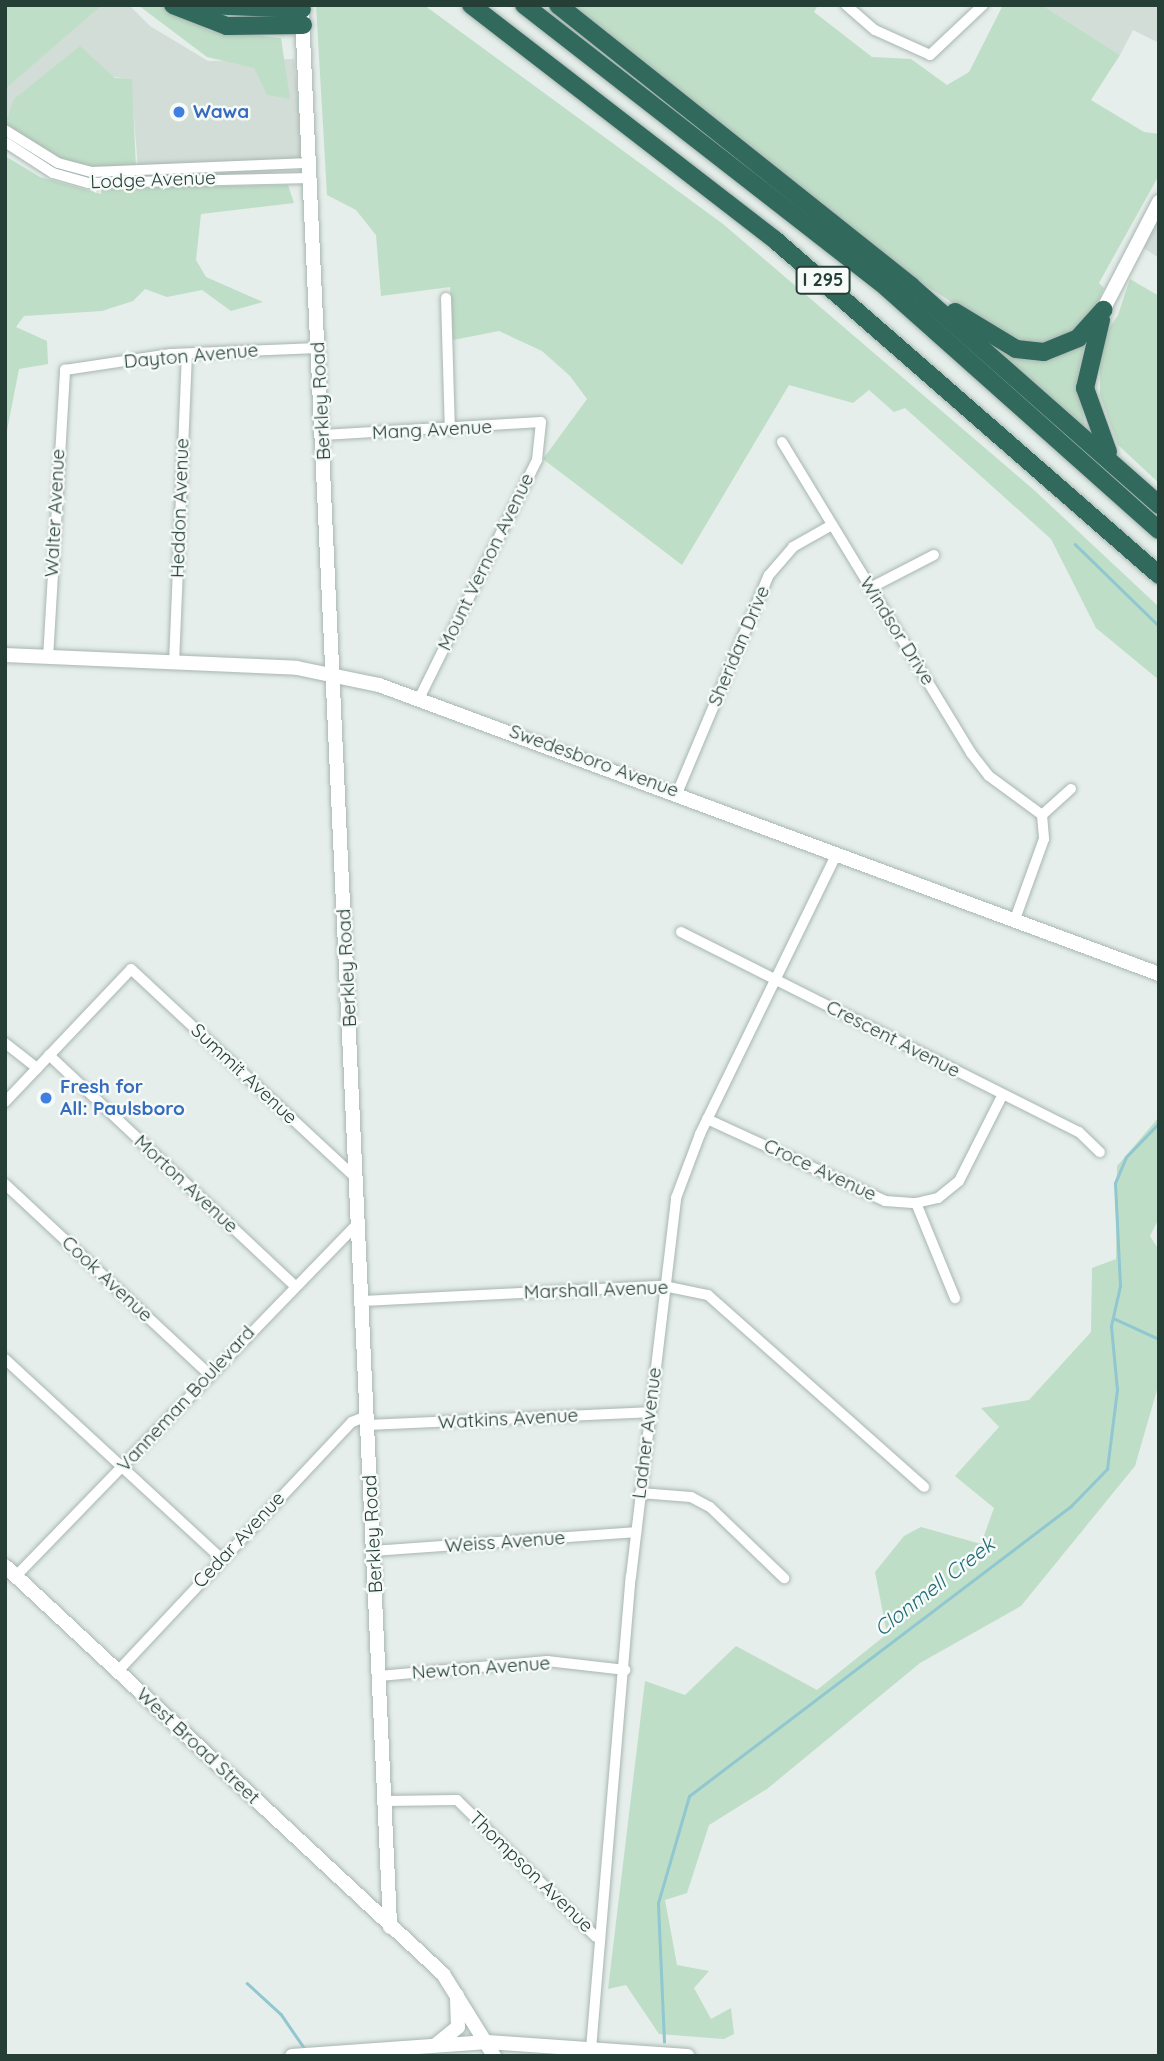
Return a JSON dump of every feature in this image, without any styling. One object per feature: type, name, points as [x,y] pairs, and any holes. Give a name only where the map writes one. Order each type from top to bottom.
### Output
[{"type":"highway","points":[[173,5],[227,26],[302,17]]},
{"type":"highway","points":[[206,5],[302,17]]},
{"type":"highway","points":[[457,5],[722,210],[746,216]]},
{"type":"highway","name":"I 295","points":[[471,5],[746,216],[1159,575]]},
{"type":"highway","name":"I 295","points":[[524,5],[887,288],[1159,530]]},
{"type":"highway","points":[[558,5],[911,286],[1159,505]]},
{"type":"highway","points":[[911,286],[1002,341],[1032,352],[1067,344],[1103,310]]},
{"type":"highway","points":[[1103,310],[1085,388],[1101,442],[1120,470]]},
{"type":"main road","name":"Berkley Road","points":[[302,17],[390,1927]]},
{"type":"main road","points":[[1103,310],[1159,202]]},
{"type":"main road","name":"Swedesboro Avenue","points":[[5,655],[334,672],[419,699],[678,791],[1159,974]]},
{"type":"main road","name":"West Broad Street","points":[[11,1571],[456,1990],[494,2056]]},
{"type":"main road","points":[[436,2045],[458,2027],[456,1990]]},
{"type":"main road","points":[[292,2056],[368,2053],[487,2042],[591,2049],[608,2053],[688,2056]]},
{"type":"street","points":[[846,5],[875,30],[930,55],[983,5]]},
{"type":"street","name":"Lodge Avenue","points":[[5,130],[58,163],[92,172],[310,163]]},
{"type":"street","name":"Lodge Avenue","points":[[5,142],[53,173],[88,183],[311,178]]},
{"type":"street","points":[[446,298],[450,430]]},
{"type":"street","name":"Dayton Avenue","points":[[65,370],[187,354],[318,348]]},
{"type":"street","name":"Heddon Avenue","points":[[174,663],[187,354]]},
{"type":"street","name":"Walter Avenue","points":[[48,658],[65,370]]},
{"type":"street","name":"Mang Avenue","points":[[323,435],[450,430],[541,422]]},
{"type":"street","name":"Mount Vernon Avenue","points":[[419,699],[537,460],[541,422]]},
{"type":"street","name":"Windsor Drive","points":[[782,442],[830,526],[980,765],[1030,802],[1042,815]]},
{"type":"street","name":"Sheridan Drive","points":[[678,791],[769,575],[793,547],[830,526]]},
{"type":"street","points":[[870,588],[934,555]]},
{"type":"street","points":[[1015,919],[1044,839],[1042,815],[1071,789]]},
{"type":"street","name":"Ladner Avenue","points":[[591,2049],[596,1937],[625,1670],[636,1532],[664,1286],[677,1198],[707,1119],[836,853]]},
{"type":"street","name":"Crescent Avenue","points":[[681,932],[1079,1132],[1100,1152]]},
{"type":"street","name":"Summit Avenue","points":[[49,1055],[131,969],[357,1179]]},
{"type":"street","points":[[5,1043],[37,1069]]},
{"type":"street","points":[[5,1102],[49,1055]]},
{"type":"street","name":"Morton Avenue","points":[[49,1055],[293,1284]]},
{"type":"street","name":"Croce Avenue","points":[[707,1119],[885,1201],[916,1203],[938,1198],[959,1181],[1003,1094]]},
{"type":"street","name":"Cook Avenue","points":[[5,1184],[209,1374]]},
{"type":"street","points":[[916,1203],[955,1298]]},
{"type":"street","name":"Vanneman Boulevard","points":[[11,1571],[122,1468],[293,1284],[358,1223]]},
{"type":"street","name":"Marshall Avenue","points":[[363,1301],[664,1286],[708,1294],[924,1486]]},
{"type":"street","points":[[5,1359],[220,1558]]},
{"type":"street","name":"Watkins Avenue","points":[[367,1421],[649,1412]]},
{"type":"street","name":"Cedar Avenue","points":[[118,1671],[220,1558],[352,1422],[367,1421]]},
{"type":"street","points":[[640,1493],[691,1497],[710,1507],[784,1578]]},
{"type":"street","name":"Weiss Avenue","points":[[374,1551],[636,1532]]},
{"type":"street","name":"Newton Avenue","points":[[379,1676],[547,1661],[625,1670]]},
{"type":"street","name":"Thompson Avenue","points":[[385,1801],[457,1800],[596,1937]]},
{"type":"shaded area","points":[[94,5],[129,5],[150,26],[208,61],[294,59],[304,161],[138,169],[131,80],[104,75],[5,121],[5,84]]},
{"type":"shaded area","points":[[1042,5],[1159,5],[1159,43],[1133,30],[1120,55]]},
{"type":"shaded area","points":[[1159,199],[1159,258],[1136,243]]},
{"type":"green space","points":[[5,5],[102,5],[5,89]]},
{"type":"green space","points":[[138,5],[160,5],[211,31],[281,38],[290,99],[267,95],[254,68],[207,57]]},
{"type":"green space","points":[[316,5],[424,5],[723,224],[1034,490],[1159,607],[1159,680],[1096,628],[1051,539],[905,408],[894,412],[869,390],[853,403],[789,385],[682,565],[543,459],[587,399],[570,376],[542,351],[499,331],[453,340],[450,287],[381,296],[376,235],[356,210],[327,195]]},
{"type":"green space","points":[[566,5],[818,5],[814,12],[872,57],[911,59],[947,85],[969,72],[1003,5],[1042,5],[1120,55],[1091,100],[1144,132],[1159,134],[1159,175],[1099,283],[1104,288],[1091,317],[1071,337],[1036,346],[1016,343],[898,268]]},
{"type":"green space","points":[[80,46],[115,78],[132,79],[136,169],[87,169],[59,161],[5,125],[14,99]]},
{"type":"green space","points":[[5,156],[40,177],[101,194],[102,188],[288,185],[294,203],[201,214],[196,260],[206,277],[263,302],[231,311],[202,290],[167,297],[145,289],[133,301],[102,311],[24,316],[16,327],[47,341],[48,364],[19,369],[5,441]]},
{"type":"green space","points":[[1130,279],[1159,296],[1159,483],[1118,445],[1100,395],[1100,342],[1118,315]]},
{"type":"green space","points":[[982,339],[1047,359],[1085,341],[1078,376],[1085,427]]},
{"type":"green space","points":[[1159,1117],[1159,1218],[1150,1236],[1159,1250],[1159,1383],[1135,1466],[1021,1606],[920,1663],[767,1789],[709,1825],[687,1893],[665,1900],[677,1965],[709,1971],[694,1988],[711,2019],[731,2008],[734,2034],[724,2039],[659,2034],[626,1985],[608,1989],[645,1681],[685,1695],[736,1646],[817,1690],[887,1634],[875,1572],[904,1536],[921,1527],[981,1544],[994,1508],[955,1476],[999,1427],[981,1408],[1029,1400],[1091,1332],[1092,1268],[1116,1259],[1117,1166]]},
{"type":"waterway","points":[[1075,544],[1159,626]]},
{"type":"waterway","name":"Clonmell Creek","points":[[664,2042],[658,1903],[689,1796],[1071,1506],[1107,1469],[1117,1390],[1111,1326],[1120,1286],[1115,1183],[1126,1157],[1159,1123]]},
{"type":"waterway","points":[[1113,1318],[1159,1339]]},
{"type":"waterway","points":[[247,1983],[281,2014],[305,2049]]},
{"type":"place","name":"Wawa","points":[[179,112]]},
{"type":"place","name":"Fresh for All: Paulsboro","points":[[46,1098]]}]
